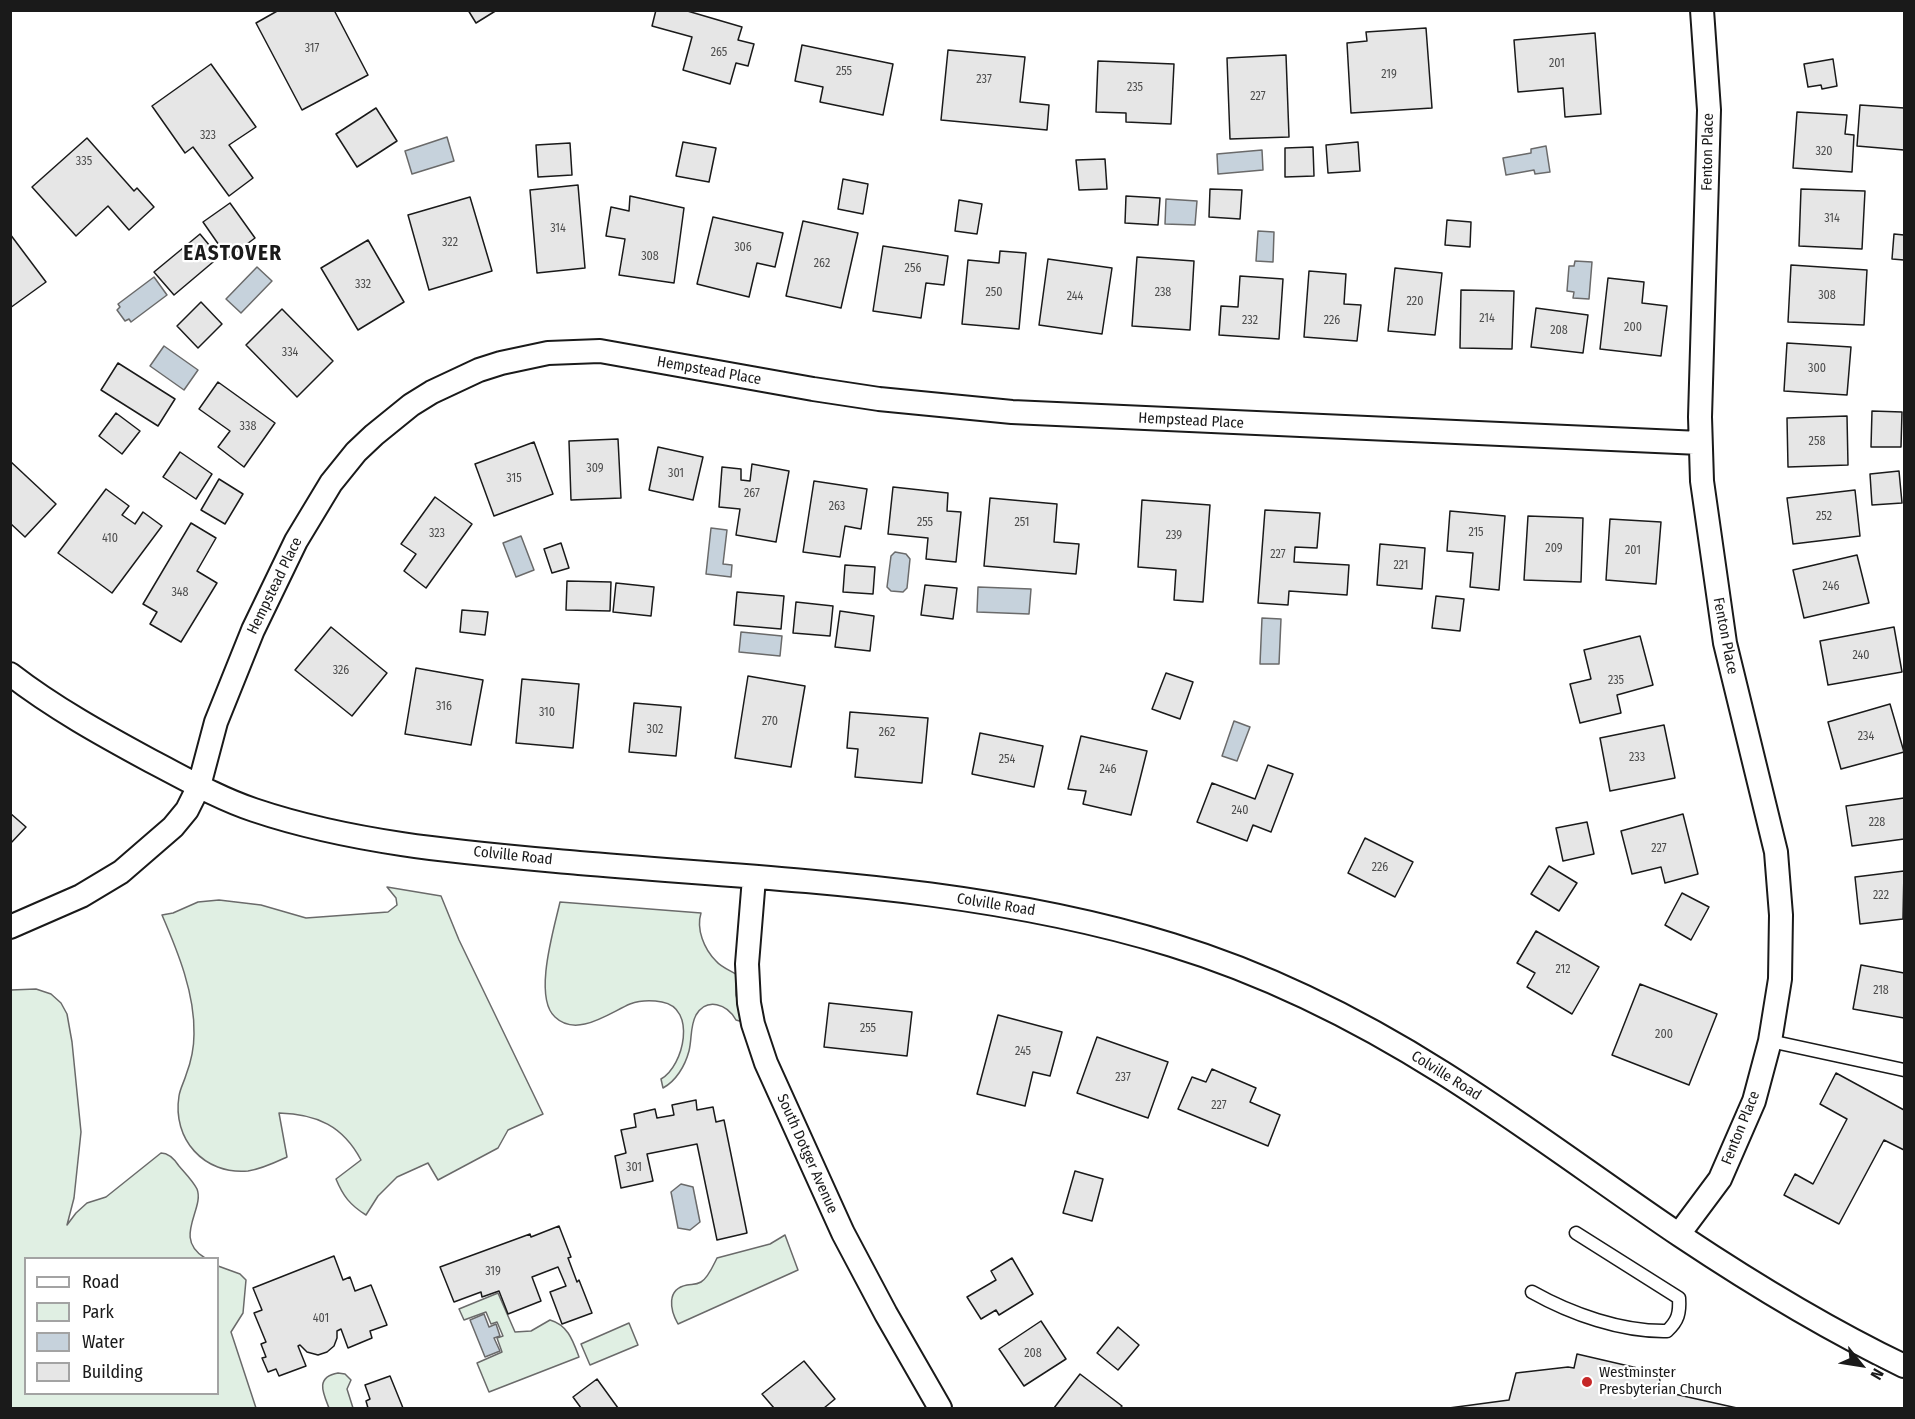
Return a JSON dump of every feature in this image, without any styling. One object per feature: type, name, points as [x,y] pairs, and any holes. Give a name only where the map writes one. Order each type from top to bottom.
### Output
[{"type":"street","name":"Fenton Place","points":[[1678,1234],[1720,1179],[1754,1101],[1770,1041],[1780,962],[1781,915],[1776,852],[1725,643],[1704,493],[1700,443],[1709,110],[1702,10]]},
{"type":"street","name":"Hempstead Place","points":[[10,927],[81,896],[121,872],[173,827],[187,810],[199,786],[216,722],[253,630],[296,541],[331,483],[356,452],[411,405],[470,374],[501,363],[548,353],[600,351],[813,390],[1012,412],[1700,443]]},
{"type":"street","name":"Colville Road","points":[[10,674],[83,724],[199,786],[249,809],[362,838],[545,860],[887,889],[997,903],[1100,924],[1176,946],[1251,974],[1343,1016],[1438,1070],[1678,1234],[1766,1291],[1871,1350],[1905,1366]]},
{"type":"street","name":"South Dotger Avenue","points":[[754,878],[747,964],[749,1003],[753,1024],[766,1063],[843,1233],[940,1408]]},
{"type":"lane","points":[[1770,1041],[1905,1070]]},
{"type":"lane","points":[[1532,1292],[1556,1306],[1589,1318],[1651,1332],[1667,1331],[1677,1322],[1680,1312],[1679,1298],[1576,1233]]},
{"type":"green space","points":[[387,887],[441,896],[459,940],[543,1114],[508,1130],[498,1148],[438,1180],[428,1163],[397,1177],[378,1196],[366,1215],[348,1200],[336,1179],[361,1160],[346,1138],[328,1124],[317,1119],[279,1113],[287,1157],[248,1171],[232,1171],[218,1167],[194,1151],[186,1140],[178,1112],[179,1096],[192,1054],[194,1019],[189,989],[162,915],[173,913],[198,902],[219,900],[261,905],[306,918],[388,912],[397,905],[396,898]]},
{"type":"green space","points":[[560,902],[701,913],[700,932],[708,951],[720,965],[736,974],[736,995],[743,1022],[736,1020],[728,1010],[717,1005],[711,1004],[701,1009],[693,1024],[685,1062],[676,1077],[663,1088],[661,1079],[676,1062],[683,1038],[680,1015],[673,1006],[658,1001],[638,1002],[593,1022],[573,1025],[564,1023],[555,1017],[549,1007],[545,979]]},
{"type":"green space","points":[[36,989],[51,994],[61,1003],[67,1014],[81,1132],[74,1198],[67,1225],[87,1203],[106,1197],[161,1153],[164,1153],[174,1159],[197,1189],[197,1205],[190,1233],[191,1242],[204,1257],[24,1257],[24,1395],[219,1395],[219,1266],[240,1274],[246,1280],[243,1313],[231,1332],[256,1408],[11,1408],[11,990]]},
{"type":"green space","points":[[785,1235],[798,1270],[678,1324],[673,1313],[672,1301],[673,1295],[680,1287],[697,1284],[704,1280],[717,1258],[770,1244]]},
{"type":"green space","points":[[498,1293],[515,1332],[531,1331],[550,1320],[556,1322],[569,1334],[579,1357],[489,1392],[477,1363],[502,1352],[497,1338],[503,1336],[497,1322],[491,1324],[486,1312],[464,1320],[459,1309]]},
{"type":"green space","points":[[629,1323],[638,1345],[590,1365],[581,1344]]},
{"type":"green space","points":[[345,1374],[351,1380],[347,1389],[353,1408],[329,1408],[323,1391],[323,1382],[331,1375]]},
{"type":"water","points":[[447,137],[454,161],[412,174],[405,151]]},
{"type":"water","points":[[1546,146],[1550,172],[1535,174],[1534,170],[1506,175],[1503,158],[1531,153],[1531,149]]},
{"type":"water","points":[[1262,150],[1263,170],[1218,174],[1217,154]]},
{"type":"water","points":[[1166,199],[1197,201],[1195,225],[1165,224]]},
{"type":"water","points":[[1258,231],[1274,232],[1273,262],[1256,261]]},
{"type":"water","points":[[1575,261],[1592,262],[1589,299],[1573,298],[1574,292],[1567,291],[1569,266],[1574,266]]},
{"type":"water","points":[[257,267],[272,281],[241,313],[226,299]]},
{"type":"water","points":[[154,277],[167,295],[131,322],[129,319],[125,321],[117,310],[120,307],[118,304]]},
{"type":"water","points":[[164,346],[198,370],[184,390],[150,366]]},
{"type":"water","points":[[711,528],[727,530],[723,564],[732,565],[731,577],[706,574]]},
{"type":"water","points":[[521,536],[534,570],[516,577],[503,543]]},
{"type":"water","points":[[895,552],[906,554],[910,559],[907,588],[903,592],[891,591],[887,587],[891,556]]},
{"type":"water","points":[[978,587],[1031,589],[1029,614],[977,612]]},
{"type":"water","points":[[1262,618],[1281,619],[1279,664],[1260,664]]},
{"type":"water","points":[[741,632],[782,636],[780,656],[739,652]]},
{"type":"water","points":[[1234,721],[1250,727],[1237,761],[1222,756]]},
{"type":"water","points":[[681,1184],[693,1187],[700,1222],[690,1230],[678,1228],[671,1192]]},
{"type":"water","points":[[484,1314],[489,1327],[496,1324],[500,1336],[494,1338],[500,1351],[485,1357],[470,1320]]},
{"type":"building","points":[[279,10],[334,10],[368,75],[302,110],[256,23]]},
{"type":"building","points":[[468,10],[497,10],[476,23]]},
{"type":"building","points":[[656,10],[684,10],[742,27],[738,40],[754,44],[748,66],[736,63],[730,84],[683,70],[692,37],[652,26]]},
{"type":"building","points":[[1426,28],[1432,108],[1351,113],[1347,43],[1367,41],[1366,32]]},
{"type":"building","points":[[1595,33],[1601,114],[1565,117],[1563,88],[1518,92],[1514,40]]},
{"type":"building","points":[[802,45],[893,64],[883,115],[820,102],[823,87],[795,81]]},
{"type":"building","points":[[948,50],[1025,57],[1020,102],[1049,105],[1047,130],[941,120]]},
{"type":"building","points":[[1286,55],[1289,137],[1230,139],[1227,58]]},
{"type":"building","points":[[1833,59],[1837,86],[1822,89],[1821,85],[1808,87],[1804,64]]},
{"type":"building","points":[[1098,61],[1174,64],[1171,124],[1126,122],[1126,113],[1096,112]]},
{"type":"building","points":[[211,64],[256,127],[229,145],[253,178],[229,196],[193,147],[185,153],[152,106]]},
{"type":"building","points":[[1860,105],[1904,108],[1904,150],[1857,146]]},
{"type":"building","points":[[376,108],[397,141],[357,167],[336,134]]},
{"type":"building","points":[[1797,112],[1847,115],[1845,134],[1854,135],[1852,172],[1793,168]]},
{"type":"building","points":[[87,138],[134,191],[137,188],[154,207],[129,230],[108,206],[76,236],[32,187]]},
{"type":"building","points":[[683,142],[716,148],[709,182],[676,176]]},
{"type":"building","points":[[1358,142],[1360,171],[1328,173],[1326,145]]},
{"type":"building","points":[[570,143],[572,175],[538,177],[536,145]]},
{"type":"building","points":[[1313,147],[1314,176],[1285,177],[1285,148]]},
{"type":"building","points":[[1105,159],[1107,189],[1079,190],[1076,160]]},
{"type":"building","points":[[843,179],[868,184],[863,214],[838,209]]},
{"type":"building","points":[[578,185],[585,268],[537,273],[530,190]]},
{"type":"building","points":[[1210,189],[1242,190],[1240,219],[1209,217]]},
{"type":"building","points":[[1801,189],[1865,191],[1862,249],[1799,246]]},
{"type":"building","points":[[630,196],[684,208],[674,283],[619,275],[625,239],[606,236],[611,207],[629,211]]},
{"type":"building","points":[[1126,196],[1160,198],[1158,225],[1125,223]]},
{"type":"building","points":[[470,197],[492,271],[429,290],[408,215]]},
{"type":"building","points":[[959,200],[982,204],[977,234],[955,231]]},
{"type":"building","points":[[230,203],[255,238],[228,258],[203,222]]},
{"type":"building","points":[[713,217],[783,233],[775,267],[757,263],[749,297],[697,284]]},
{"type":"building","points":[[1447,220],[1471,222],[1470,247],[1445,245]]},
{"type":"building","points":[[803,221],[858,233],[841,308],[786,296]]},
{"type":"building","points":[[10,234],[46,282],[10,308]]},
{"type":"building","points":[[200,234],[219,257],[174,295],[154,272]]},
{"type":"building","points":[[1894,234],[1904,235],[1904,260],[1892,259]]},
{"type":"building","points":[[368,240],[404,302],[358,330],[321,268]]},
{"type":"building","points":[[883,246],[948,256],[944,285],[926,283],[921,318],[873,311]]},
{"type":"building","points":[[1000,251],[1026,253],[1019,329],[962,324],[968,260],[999,263]]},
{"type":"building","points":[[1137,257],[1194,261],[1190,330],[1132,326]]},
{"type":"building","points":[[1048,259],[1112,268],[1102,334],[1039,325]]},
{"type":"building","points":[[1791,265],[1867,270],[1864,325],[1788,322]]},
{"type":"building","points":[[1395,268],[1442,273],[1435,335],[1388,331]]},
{"type":"building","points":[[1309,271],[1346,274],[1344,304],[1361,305],[1357,341],[1304,337]]},
{"type":"building","points":[[1240,276],[1283,279],[1279,339],[1219,335],[1221,306],[1238,307]]},
{"type":"building","points":[[1608,278],[1644,282],[1642,303],[1667,306],[1661,356],[1600,349]]},
{"type":"building","points":[[1461,290],[1514,291],[1512,349],[1460,348]]},
{"type":"building","points":[[201,302],[222,324],[198,348],[177,326]]},
{"type":"building","points":[[1536,308],[1588,315],[1583,353],[1531,347]]},
{"type":"building","points":[[282,309],[333,361],[297,397],[246,345]]},
{"type":"building","points":[[1787,343],[1851,347],[1847,395],[1784,391]]},
{"type":"building","points":[[118,363],[175,399],[158,426],[101,390]]},
{"type":"building","points":[[218,382],[275,423],[244,467],[218,447],[230,431],[199,409]]},
{"type":"building","points":[[1872,411],[1902,412],[1901,447],[1871,447]]},
{"type":"building","points":[[116,413],[140,431],[122,454],[99,436]]},
{"type":"building","points":[[1847,416],[1848,465],[1788,467],[1787,418]]},
{"type":"building","points":[[618,439],[621,498],[571,500],[569,441]]},
{"type":"building","points":[[534,442],[553,494],[494,516],[475,464]]},
{"type":"building","points":[[658,447],[703,457],[693,500],[649,490]]},
{"type":"building","points":[[180,452],[212,474],[196,499],[163,477]]},
{"type":"building","points":[[10,461],[56,504],[25,537],[10,523]]},
{"type":"building","points":[[752,464],[789,471],[776,542],[736,535],[740,509],[719,507],[722,467],[741,469],[741,480],[750,481]]},
{"type":"building","points":[[1899,471],[1902,503],[1872,505],[1870,474]]},
{"type":"building","points":[[219,479],[243,494],[225,524],[201,510]]},
{"type":"building","points":[[814,481],[867,489],[861,529],[845,526],[840,557],[803,552]]},
{"type":"building","points":[[893,487],[948,493],[947,511],[961,512],[956,562],[926,559],[928,538],[888,534]]},
{"type":"building","points":[[106,489],[129,506],[122,515],[135,524],[143,512],[162,526],[112,593],[58,553]]},
{"type":"building","points":[[1855,490],[1860,536],[1793,544],[1787,498]]},
{"type":"building","points":[[435,497],[472,524],[426,588],[404,571],[416,554],[401,544]]},
{"type":"building","points":[[990,498],[1057,504],[1054,542],[1079,544],[1076,574],[984,566]]},
{"type":"building","points":[[1142,500],[1210,505],[1203,602],[1174,600],[1176,570],[1138,567]]},
{"type":"building","points":[[1265,510],[1320,513],[1317,548],[1295,547],[1294,562],[1349,565],[1347,595],[1289,591],[1288,605],[1258,603]]},
{"type":"building","points":[[1450,511],[1505,516],[1499,590],[1470,587],[1473,553],[1447,551]]},
{"type":"building","points":[[1528,516],[1583,518],[1581,582],[1524,580]]},
{"type":"building","points":[[1610,519],[1661,522],[1656,584],[1606,580]]},
{"type":"building","points":[[191,523],[216,538],[197,571],[217,583],[181,642],[150,624],[157,612],[143,604]]},
{"type":"building","points":[[561,543],[569,568],[552,573],[544,549]]},
{"type":"building","points":[[1380,544],[1425,548],[1422,589],[1377,585]]},
{"type":"building","points":[[1857,555],[1869,603],[1804,618],[1793,570]]},
{"type":"building","points":[[845,565],[875,567],[873,594],[843,592]]},
{"type":"building","points":[[567,581],[611,582],[610,611],[566,610]]},
{"type":"building","points":[[616,583],[654,587],[651,616],[613,612]]},
{"type":"building","points":[[925,585],[957,588],[953,619],[921,615]]},
{"type":"building","points":[[737,592],[784,596],[781,629],[734,625]]},
{"type":"building","points":[[1436,596],[1464,599],[1460,631],[1432,628]]},
{"type":"building","points":[[796,602],[833,606],[830,636],[793,633]]},
{"type":"building","points":[[462,610],[488,612],[485,635],[460,632]]},
{"type":"building","points":[[840,611],[874,616],[870,651],[835,647]]},
{"type":"building","points":[[331,627],[387,673],[352,716],[295,670]]},
{"type":"building","points":[[1894,627],[1902,672],[1828,685],[1820,641]]},
{"type":"building","points":[[1640,636],[1653,685],[1617,695],[1621,713],[1580,723],[1570,684],[1591,679],[1584,650]]},
{"type":"building","points":[[416,668],[483,680],[471,745],[405,734]]},
{"type":"building","points":[[1166,673],[1193,682],[1180,719],[1152,709]]},
{"type":"building","points":[[748,676],[805,686],[791,767],[735,758]]},
{"type":"building","points":[[522,679],[579,684],[573,748],[516,743]]},
{"type":"building","points":[[634,703],[681,707],[676,756],[629,752]]},
{"type":"building","points":[[1890,704],[1904,752],[1841,769],[1828,722]]},
{"type":"building","points":[[850,712],[928,718],[922,783],[855,777],[858,749],[847,748]]},
{"type":"building","points":[[1664,725],[1675,778],[1610,791],[1600,738]]},
{"type":"building","points":[[980,733],[1043,746],[1034,787],[972,774]]},
{"type":"building","points":[[1081,736],[1147,751],[1131,815],[1083,804],[1086,791],[1068,789]]},
{"type":"building","points":[[1268,765],[1293,774],[1271,832],[1253,825],[1247,841],[1197,822],[1212,783],[1255,799]]},
{"type":"building","points":[[1904,798],[1904,839],[1852,846],[1846,806]]},
{"type":"building","points":[[10,813],[26,827],[10,844]]},
{"type":"building","points":[[1683,814],[1698,874],[1665,883],[1661,867],[1632,874],[1621,831]]},
{"type":"building","points":[[1587,822],[1594,854],[1563,861],[1556,828]]},
{"type":"building","points":[[1365,838],[1413,862],[1395,897],[1348,873]]},
{"type":"building","points":[[1549,866],[1577,883],[1559,911],[1531,894]]},
{"type":"building","points":[[1904,871],[1903,919],[1860,924],[1855,877]]},
{"type":"building","points":[[1682,893],[1709,907],[1691,940],[1665,925]]},
{"type":"building","points":[[1536,931],[1599,967],[1572,1014],[1527,987],[1535,973],[1517,963]]},
{"type":"building","points":[[1861,965],[1904,973],[1904,1018],[1853,1009]]},
{"type":"building","points":[[1640,984],[1717,1014],[1689,1085],[1612,1055]]},
{"type":"building","points":[[829,1003],[912,1012],[907,1056],[824,1047]]},
{"type":"building","points":[[998,1015],[1062,1032],[1050,1076],[1033,1072],[1025,1106],[977,1094]]},
{"type":"building","points":[[1097,1037],[1168,1062],[1148,1118],[1077,1093]]},
{"type":"building","points":[[1212,1069],[1256,1088],[1250,1102],[1280,1115],[1268,1146],[1178,1109],[1192,1077],[1206,1082]]},
{"type":"building","points":[[1836,1073],[1904,1110],[1904,1150],[1884,1140],[1839,1224],[1784,1195],[1795,1174],[1813,1184],[1847,1119],[1820,1104]]},
{"type":"building","points":[[696,1100],[697,1110],[713,1107],[716,1122],[724,1120],[747,1233],[717,1240],[697,1144],[647,1154],[653,1181],[621,1188],[615,1156],[626,1153],[621,1130],[636,1127],[634,1114],[655,1109],[657,1118],[674,1115],[672,1105]]},
{"type":"building","points":[[1075,1171],[1103,1179],[1092,1221],[1063,1213]]},
{"type":"building","points":[[559,1226],[571,1257],[568,1258],[577,1282],[579,1280],[592,1313],[562,1324],[550,1292],[566,1286],[558,1267],[532,1277],[541,1301],[508,1314],[499,1291],[482,1297],[481,1292],[454,1302],[440,1267],[530,1234],[531,1237]]},
{"type":"building","points":[[334,1256],[343,1280],[350,1277],[355,1291],[371,1285],[387,1325],[370,1331],[372,1338],[348,1348],[341,1329],[337,1331],[334,1346],[318,1355],[307,1352],[300,1345],[298,1346],[306,1366],[279,1376],[276,1369],[268,1372],[262,1358],[266,1357],[261,1344],[266,1342],[254,1313],[262,1310],[253,1288]]},
{"type":"building","points":[[1012,1258],[1033,1294],[999,1315],[996,1310],[981,1319],[967,1297],[996,1280],[991,1271]]},
{"type":"building","points":[[1041,1321],[1066,1359],[1024,1386],[999,1349]]},
{"type":"building","points":[[1118,1327],[1139,1345],[1118,1370],[1097,1353]]},
{"type":"building","name":"Westminster Presbyterian Church","points":[[1577,1354],[1659,1373],[1661,1391],[1737,1408],[1449,1408],[1509,1400],[1516,1373],[1574,1368]]},
{"type":"building","points":[[804,1361],[835,1399],[824,1408],[774,1408],[762,1394]]},
{"type":"building","points":[[1080,1374],[1122,1406],[1120,1408],[1054,1408]]},
{"type":"building","points":[[390,1376],[403,1408],[368,1408],[366,1401],[370,1399],[365,1385]]},
{"type":"building","points":[[597,1379],[618,1408],[581,1408],[573,1397]]},
{"type":"place","name":"Westminster Presbyterian Church","points":[[1587,1382]]},
{"type":"district","name":"EASTOVER","points":[[233,254]]}]
